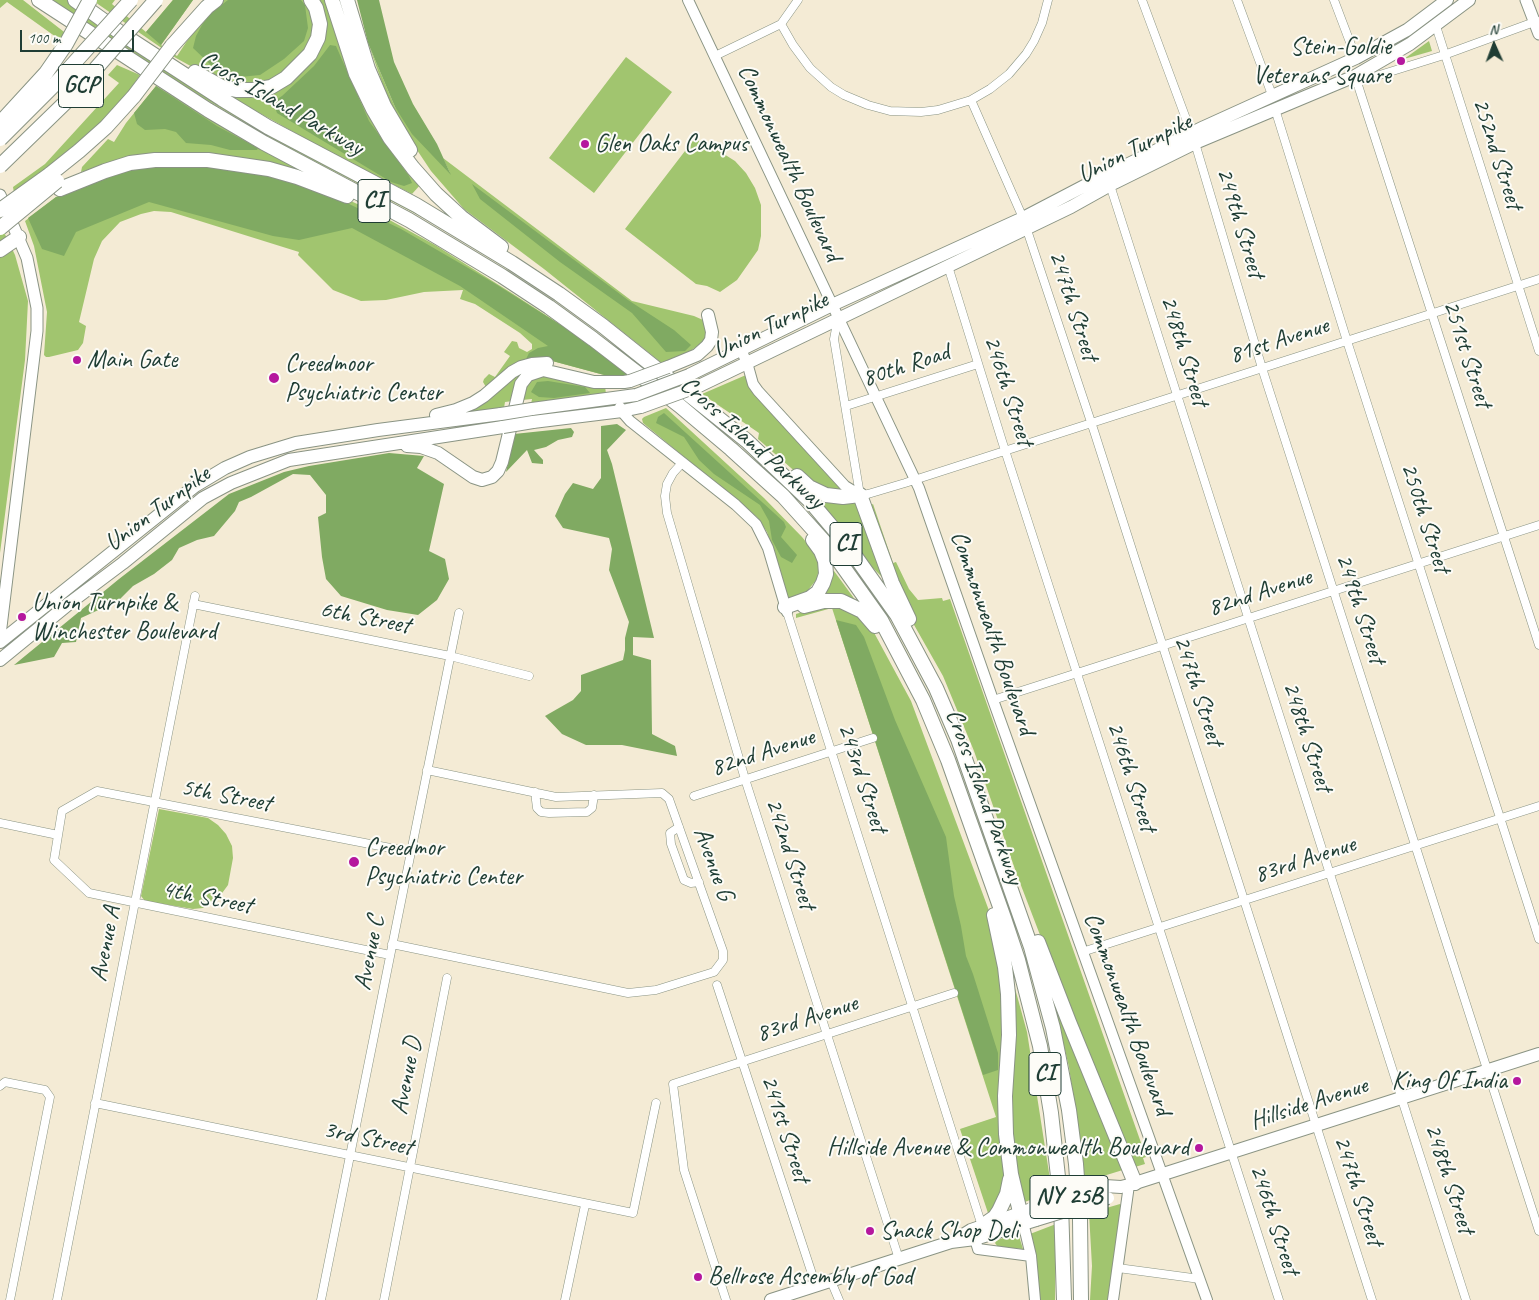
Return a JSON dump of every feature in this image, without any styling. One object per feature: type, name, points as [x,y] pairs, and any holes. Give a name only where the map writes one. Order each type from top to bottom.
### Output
[{"type":"highway","name":"Cross Island Parkway","points":[[38,0],[208,110],[264,143],[409,220],[549,307],[594,339],[680,406],[748,464],[783,496],[829,548],[881,620],[914,680],[940,740],[1004,918],[1024,982],[1044,1068],[1058,1172],[1063,1234],[1064,1300]]},
{"type":"highway","name":"Cross Island Parkway","points":[[75,0],[125,36],[268,127],[465,234],[559,294],[603,326],[747,441],[810,501],[848,546],[882,592],[924,663],[955,731],[1039,975],[1065,1082],[1079,1193],[1081,1300]]},
{"type":"highway","points":[[0,123],[46,73],[66,44],[90,0]]},
{"type":"highway","name":"GCP","points":[[0,139],[62,76],[131,0]]},
{"type":"highway","name":"GCP","points":[[0,166],[38,131],[90,76],[156,0]]},
{"type":"highway","points":[[125,36],[222,87],[236,90],[253,90],[271,87],[286,78],[300,66],[310,54],[318,38],[320,24],[316,8],[311,0]]},
{"type":"highway","points":[[332,0],[356,74],[390,138],[413,168],[436,194],[461,217],[603,326]]},
{"type":"highway","points":[[348,0],[368,69],[384,106],[400,136],[419,164],[441,190],[464,215],[503,248]]},
{"type":"highway","points":[[0,229],[55,182],[86,152],[134,96],[205,2]]},
{"type":"highway","points":[[0,210],[55,182],[130,164],[179,159],[236,163],[269,169],[330,188],[393,216],[454,247]]},
{"type":"highway","points":[[0,250],[19,237]]},
{"type":"highway","points":[[747,441],[784,464],[804,483],[821,494],[837,497],[860,495],[892,583],[912,626],[924,663]]},
{"type":"highway","points":[[748,464],[775,499],[818,547],[825,560],[826,574],[818,592],[805,601],[786,609]]},
{"type":"highway","points":[[786,609],[829,600],[857,608],[871,620],[888,648],[914,680]]},
{"type":"highway","points":[[982,856],[1003,952],[1007,982],[1009,1020],[1005,1121],[1011,1174],[1028,1216]]},
{"type":"highway","points":[[1000,858],[1026,908],[1129,1185]]},
{"type":"highway","points":[[982,1226],[995,1217],[1001,1208],[1007,1194],[1011,1174]]},
{"type":"main road","name":"Union Turnpike","points":[[532,416],[622,411],[689,375],[832,305],[1025,223],[1071,207],[1272,95],[1356,58],[1391,40],[1432,5],[1447,0]]},
{"type":"main road","name":"Union Turnpike","points":[[0,642],[194,486],[225,468],[250,457],[296,443],[378,430],[532,416],[619,398],[638,401],[699,386],[948,266],[1025,223],[1090,183],[1193,138],[1356,79],[1436,26],[1469,0]]},
{"type":"main road","points":[[1526,0],[1537,21],[1539,34]]},
{"type":"main road","points":[[0,195],[27,258],[37,308],[37,331],[0,635]]},
{"type":"main road","points":[[382,445],[421,448],[438,452],[472,477],[482,480],[492,477],[498,471],[502,462],[521,384],[528,375],[543,370],[594,382],[627,381],[697,355],[711,340],[712,332],[708,315]]},
{"type":"main road","points":[[378,430],[456,410],[473,403],[512,372],[532,364],[547,363],[627,381]]},
{"type":"main road","name":"Union Turnpike","points":[[0,660],[210,494],[231,483],[289,460],[382,445],[502,420]]},
{"type":"main road","name":"Hillside Avenue","points":[[771,1300],[951,1242],[982,1226],[1028,1216],[1162,1175],[1539,1054]]},
{"type":"main road","name":"Hillside Avenue","points":[[951,1242],[975,1240],[1028,1216]]},
{"type":"street","name":"Commonwealth Boulevard","points":[[688,0],[915,479],[1207,1300]]},
{"type":"street","points":[[715,56],[782,24],[798,0]]},
{"type":"street","points":[[782,24],[793,45],[810,68],[831,86],[854,100],[882,109],[907,113],[938,110],[971,100],[990,89],[1008,74],[1026,54],[1042,23],[1048,0]]},
{"type":"street","name":"249th Street","points":[[1142,0],[1193,138],[1262,368],[1539,1231]]},
{"type":"street","points":[[1237,0],[1272,95]]},
{"type":"street","points":[[1334,0],[1356,58]]},
{"type":"street","points":[[1356,79],[1444,55],[1537,21]]},
{"type":"street","name":"252nd Street","points":[[1436,26],[1539,351]]},
{"type":"street","name":"251st Street","points":[[1356,79],[1539,645]]},
{"type":"street","name":"247th Street","points":[[971,100],[1025,223],[1372,1300]]},
{"type":"street","name":"250th Street","points":[[1275,109],[1347,341],[1539,939]]},
{"type":"street","name":"248th Street","points":[[1110,185],[1466,1300]]},
{"type":"street","name":"246th Street","points":[[948,266],[1005,450],[1279,1300]]},
{"type":"street","name":"81st Avenue","points":[[860,495],[1539,279]]},
{"type":"street","points":[[838,318],[834,339],[860,495]]},
{"type":"street","points":[[741,350],[758,391],[845,486],[860,495]]},
{"type":"street","name":"80th Road","points":[[846,406],[978,364]]},
{"type":"street","points":[[619,398],[622,411]]},
{"type":"street","name":"243rd Street","points":[[622,411],[630,421],[736,505],[756,524],[768,548],[982,1226]]},
{"type":"street","name":"242nd Street","points":[[682,463],[673,473],[667,484],[666,508],[745,779],[899,1259]]},
{"type":"street","name":"82nd Avenue","points":[[993,700],[1539,525]]},
{"type":"street","name":"6th Street","points":[[194,600],[450,656],[529,676]]},
{"type":"street","name":"Avenue A","points":[[57,1300],[194,600]]},
{"type":"street","name":"Avenue C","points":[[320,1300],[459,613]]},
{"type":"street","name":"82nd Avenue","points":[[694,796],[873,738]]},
{"type":"street","points":[[427,770],[535,792],[556,797],[594,795],[592,808],[587,812],[541,812],[537,808],[535,792]]},
{"type":"street","name":"5th Street","points":[[58,835],[62,810],[98,791],[411,852]]},
{"type":"street","name":"Avenue G","points":[[392,944],[628,992],[656,990],[714,972],[723,960],[723,951],[669,799],[662,793],[594,795]]},
{"type":"street","name":"83rd Avenue","points":[[1082,952],[1539,806]]},
{"type":"street","points":[[0,823],[58,835]]},
{"type":"street","points":[[679,827],[670,833],[671,844],[684,880],[691,883],[699,882]]},
{"type":"street","name":"4th Street","points":[[58,835],[54,860],[89,894],[390,955]]},
{"type":"street","name":"Avenue D","points":[[384,1300],[447,978]]},
{"type":"street","name":"241st Street","points":[[717,985],[816,1286]]},
{"type":"street","name":"83rd Avenue","points":[[726,1300],[684,1170],[673,1084],[954,993]]},
{"type":"street","points":[[0,1086],[5,1082],[45,1090],[50,1097],[10,1300]]},
{"type":"street","name":"3rd Street","points":[[95,1103],[585,1205],[633,1213],[656,1103]]},
{"type":"street","points":[[1113,1300],[1129,1185]]},
{"type":"street","points":[[565,1300],[585,1205]]},
{"type":"street","points":[[1028,1216],[1035,1300]]},
{"type":"street","points":[[975,1240],[978,1248],[1030,1256]]},
{"type":"street","points":[[1118,1268],[1200,1278]]},
{"type":"street","points":[[831,1281],[839,1300]]},
{"type":"green space","points":[[0,0],[23,0],[68,35],[63,42],[7,2],[0,8]]},
{"type":"green space","points":[[52,0],[67,0],[140,54],[277,138],[443,228],[276,141],[136,58]]},
{"type":"green space","points":[[92,0],[115,0],[112,4],[146,32],[173,0],[193,0],[161,45],[177,56],[213,8],[223,0],[308,0],[316,22],[310,44],[294,66],[269,82],[241,87],[216,80],[176,58]]},
{"type":"green space","points":[[173,0],[193,0],[161,45],[146,32]]},
{"type":"green space","points":[[228,0],[301,0],[305,5],[308,28],[304,41],[284,59],[260,75],[240,77],[227,75],[212,66],[193,48],[196,36],[210,14]]},
{"type":"green space","points":[[319,0],[327,0],[421,184],[412,194],[333,154],[220,91],[290,81],[306,68],[320,45]]},
{"type":"green space","points":[[357,0],[379,0],[394,62],[413,104],[437,144],[451,175],[412,134],[395,107],[368,43]]},
{"type":"green space","points":[[1429,41],[1432,51],[1404,59]]},
{"type":"green space","points":[[368,43],[395,107],[450,173],[443,158],[632,301],[694,316],[703,320],[707,335],[703,342],[689,352],[663,364],[544,269],[464,209],[431,171],[407,135],[389,102]]},
{"type":"green space","points":[[330,45],[336,46],[369,121],[409,176],[412,183],[404,186],[391,182],[277,113],[273,102],[314,66]]},
{"type":"green space","points":[[626,57],[672,92],[594,193],[549,158]]},
{"type":"green space","points":[[117,65],[140,75],[115,112],[88,139],[14,193],[13,187],[45,164],[119,83],[108,75]]},
{"type":"green space","points":[[156,86],[283,160],[325,182],[216,155],[182,153],[136,158],[81,172],[82,167],[108,139],[114,142],[126,123]]},
{"type":"green space","points":[[156,86],[217,126],[258,148],[257,150],[230,150],[211,145],[186,143],[176,132],[165,129],[145,130],[137,124],[134,113]]},
{"type":"green space","points":[[695,138],[704,145],[719,151],[735,161],[746,173],[755,188],[761,205],[761,236],[758,250],[737,280],[720,292],[707,286],[696,284],[625,229]]},
{"type":"green space","points":[[191,162],[266,174],[320,190],[401,229],[494,283],[575,334],[630,376],[619,379],[545,359],[524,363],[529,353],[538,348],[548,346],[460,286],[352,228],[299,240],[273,236],[149,202],[76,232],[64,256],[42,249],[28,218],[56,197],[89,181],[140,165]]},
{"type":"green space","points":[[472,184],[628,300],[674,330],[691,345],[685,351],[666,352],[632,313],[560,262],[480,199]]},
{"type":"green space","points":[[322,188],[375,212],[435,245],[510,292],[575,334],[619,379],[545,359],[486,387],[483,382],[484,379],[489,374],[495,377],[510,356],[504,352],[512,341],[517,342],[519,348],[527,352],[532,349],[532,344],[520,333],[475,304],[460,299],[463,290],[424,292],[386,300],[361,301],[333,290],[298,255],[299,252],[171,212],[154,211],[120,222],[102,241],[94,259],[79,322],[86,326],[83,343],[78,350],[49,357],[44,355],[47,312],[34,246],[25,221],[56,197]]},
{"type":"green space","points":[[0,224],[15,255],[28,301],[25,360],[0,553]]},
{"type":"green space","points":[[529,368],[513,401],[505,402],[504,408],[462,413]]},
{"type":"green space","points":[[546,375],[605,386],[606,394],[531,404],[532,399],[522,400],[528,382]]},
{"type":"green space","points":[[746,375],[843,491],[838,494],[799,475],[758,439],[759,433],[702,394]]},
{"type":"green space","points":[[548,381],[585,387],[590,393],[554,398],[539,397],[531,392],[537,382]]},
{"type":"green space","points":[[666,408],[764,498],[815,553],[819,567],[817,579],[804,595],[805,598],[788,599],[767,532],[757,517],[643,423],[642,419],[644,417]]},
{"type":"green space","points":[[664,413],[784,522],[786,527],[781,537],[797,555],[792,563],[781,557],[772,540],[769,521],[760,505],[714,474],[699,460],[684,437],[656,423],[658,417]]},
{"type":"green space","points":[[617,424],[626,430],[607,450],[654,638],[633,637],[633,655],[651,660],[652,734],[675,746],[677,756],[622,745],[586,745],[562,734],[545,716],[573,700],[581,691],[581,675],[623,660],[629,622],[609,570],[612,549],[609,538],[563,528],[555,516],[565,494],[573,483],[593,489],[601,478],[601,426]]},
{"type":"green space","points":[[571,428],[574,432],[572,437],[558,440],[546,447],[534,450],[543,460],[543,464],[532,463],[527,450],[506,472],[514,434]]},
{"type":"green space","points":[[389,453],[424,456],[417,468],[444,484],[429,551],[445,559],[449,579],[437,600],[418,615],[387,610],[341,596],[326,579],[322,557],[318,517],[326,513],[326,495],[310,475],[293,474],[239,502],[235,511],[214,536],[197,540],[179,548],[172,560],[154,574],[133,586],[118,601],[81,618],[76,642],[62,643],[54,657],[14,665],[119,579],[229,494],[284,472]]},
{"type":"green space","points":[[821,496],[858,501],[882,577],[818,502]]},
{"type":"green space","points":[[873,504],[893,563],[896,562],[909,589],[918,600],[942,598],[943,601],[950,599],[1146,1157],[1143,1158],[1145,1164],[1135,1167],[1045,948],[1017,875],[974,751],[943,676],[909,616],[871,507]]},
{"type":"green space","points":[[834,571],[856,601],[820,598],[831,572]]},
{"type":"green space","points":[[822,606],[851,608],[871,627],[911,701],[991,916],[1004,984],[1007,1176],[996,1211],[988,1213],[960,1129],[996,1117],[832,608],[796,618],[796,614]]},
{"type":"green space","points":[[836,620],[856,625],[864,637],[895,720],[946,837],[954,896],[966,956],[998,1053],[998,1070],[983,1075]]},
{"type":"green space","points":[[159,809],[208,818],[226,834],[232,846],[233,858],[228,885],[217,900],[203,908],[193,909],[145,901],[141,896]]},
{"type":"green space","points":[[1013,981],[1027,1032],[1052,1192],[1022,1203],[1012,1141],[1010,1095]]},
{"type":"green space","points":[[1051,991],[1126,1169],[1084,1182],[1069,1067]]},
{"type":"green space","points":[[1120,1204],[1108,1300],[1090,1300],[1092,1266],[1089,1213]]},
{"type":"green space","points":[[1056,1224],[1055,1300],[1040,1300],[1030,1234]]},
{"type":"green space","points":[[1018,1233],[1023,1249],[998,1247],[995,1243],[997,1240]]},
{"type":"place","name":"Stein-Goldie Veterans Square","points":[[1401,61]]},
{"type":"place","name":"Glen Oaks Campus","points":[[585,144]]},
{"type":"place","name":"Main Gate","points":[[77,360]]},
{"type":"place","name":"Creedmoor Psychiatric Center","points":[[274,378]]},
{"type":"place","name":"Union Turnpike & Winchester Boulevard","points":[[22,617]]},
{"type":"place","name":"Creedmor Psychiatric Center","points":[[354,862]]},
{"type":"place","name":"King Of India","points":[[1517,1081]]},
{"type":"place","name":"Hillside Avenue & Commonwealth Boulevard","points":[[1199,1148]]},
{"type":"place","name":"Snack Shop Deli","points":[[870,1231]]},
{"type":"place","name":"Bellrose Assembly of God","points":[[698,1277]]}]
